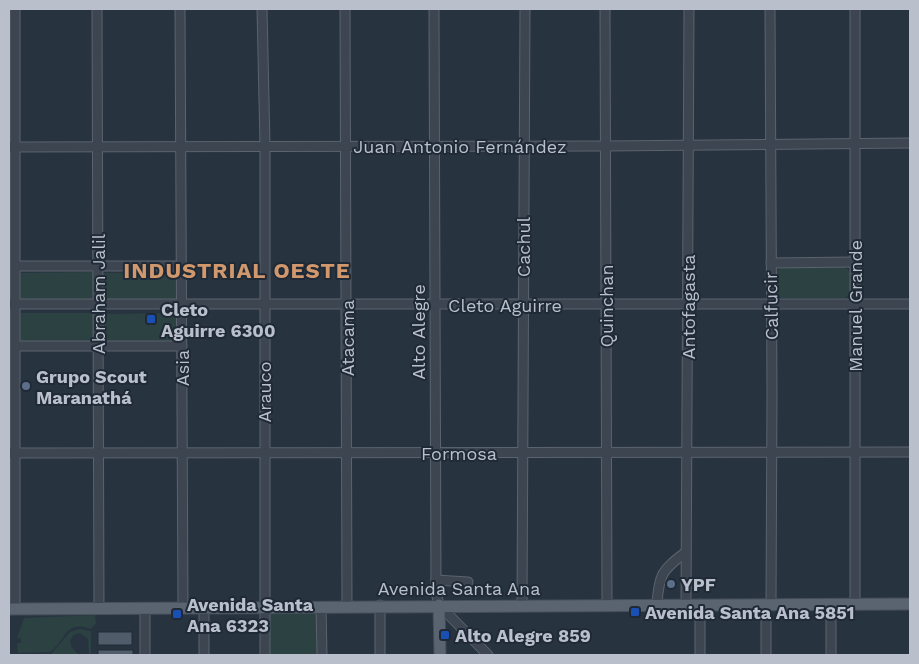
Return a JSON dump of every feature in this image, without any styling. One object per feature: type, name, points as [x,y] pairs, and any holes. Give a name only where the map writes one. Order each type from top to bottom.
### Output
[{"type":"main road","name":"Avenida Santa Ana","points":[[12,609],[607,604],[910,604]]},
{"type":"main road","name":"Alto Alegre","points":[[439,605],[440,655]]},
{"type":"street","points":[[12,609],[12,453],[17,346],[13,304],[16,266],[12,147],[15,9]]},
{"type":"street","name":"Abraham Jalil","points":[[97,9],[99,146],[99,609]]},
{"type":"street","name":"Asia","points":[[180,9],[183,608]]},
{"type":"street","name":"Arauco","points":[[262,9],[265,146],[265,655]]},
{"type":"street","name":"Atacama","points":[[345,9],[346,606]]},
{"type":"street","name":"Alto Alegre","points":[[434,9],[436,146],[436,580],[439,605]]},
{"type":"street","name":"Cachul","points":[[522,605],[525,9]]},
{"type":"street","name":"Quinchan","points":[[605,9],[607,604]]},
{"type":"street","name":"Antofagasta","points":[[686,604],[689,9]]},
{"type":"street","name":"Calfucir","points":[[766,655],[771,453],[770,9]]},
{"type":"street","name":"Manuel Grande","points":[[855,9],[855,604]]},
{"type":"street","name":"Juan Antonio Fernández","points":[[12,147],[605,146],[910,142]]},
{"type":"street","points":[[771,263],[855,262]]},
{"type":"street","points":[[16,266],[182,266]]},
{"type":"street","name":"Cleto Aguirre","points":[[13,304],[910,304]]},
{"type":"street","points":[[17,346],[182,346]]},
{"type":"street","name":"Formosa","points":[[12,453],[910,452]]},
{"type":"street","points":[[657,604],[659,579],[674,561],[686,552]]},
{"type":"street","points":[[436,580],[468,582]]},
{"type":"street","points":[[700,604],[700,655]]},
{"type":"street","points":[[831,604],[831,655]]},
{"type":"street","points":[[439,605],[488,655]]},
{"type":"street","points":[[380,606],[380,655]]},
{"type":"street","points":[[322,607],[322,655]]},
{"type":"street","points":[[204,608],[204,655]]},
{"type":"street","points":[[144,655],[145,609]]},
{"type":"green space","points":[[782,267],[845,267],[850,272],[850,294],[845,298],[781,298],[777,294],[776,272]]},
{"type":"green space","points":[[93,272],[92,301],[18,301],[17,273]]},
{"type":"green space","points":[[178,272],[177,301],[103,300],[102,273]]},
{"type":"green space","points":[[19,313],[96,313],[95,341],[20,341]]},
{"type":"green space","points":[[178,313],[177,342],[103,341],[102,314]]},
{"type":"green space","points":[[268,613],[319,613],[319,655],[268,655]]},
{"type":"green space","points":[[95,615],[96,623],[91,629],[76,627],[71,629],[50,652],[18,653],[17,643],[21,643],[21,639],[17,638],[24,618]]},
{"type":"green space","points":[[80,629],[91,631],[91,655],[89,655],[88,639],[80,633],[73,635],[70,641],[72,648],[79,655],[50,655],[70,632]]},
{"type":"building","points":[[98,632],[132,632],[132,645],[98,645]]},
{"type":"building","points":[[98,650],[133,650],[133,655],[98,655]]},
{"type":"place","name":"Cleto Aguirre 6300","points":[[151,319]]},
{"type":"place","name":"Grupo Scout Maranathá","points":[[26,386]]},
{"type":"place","name":"YPF","points":[[671,584]]},
{"type":"place","name":"Avenida Santa Ana 5851","points":[[635,612]]},
{"type":"place","name":"Avenida Santa Ana 6323","points":[[177,614]]},
{"type":"place","name":"Alto Alegre 859","points":[[445,635]]},
{"type":"district","name":"INDUSTRIAL OESTE","points":[[237,270]]}]
